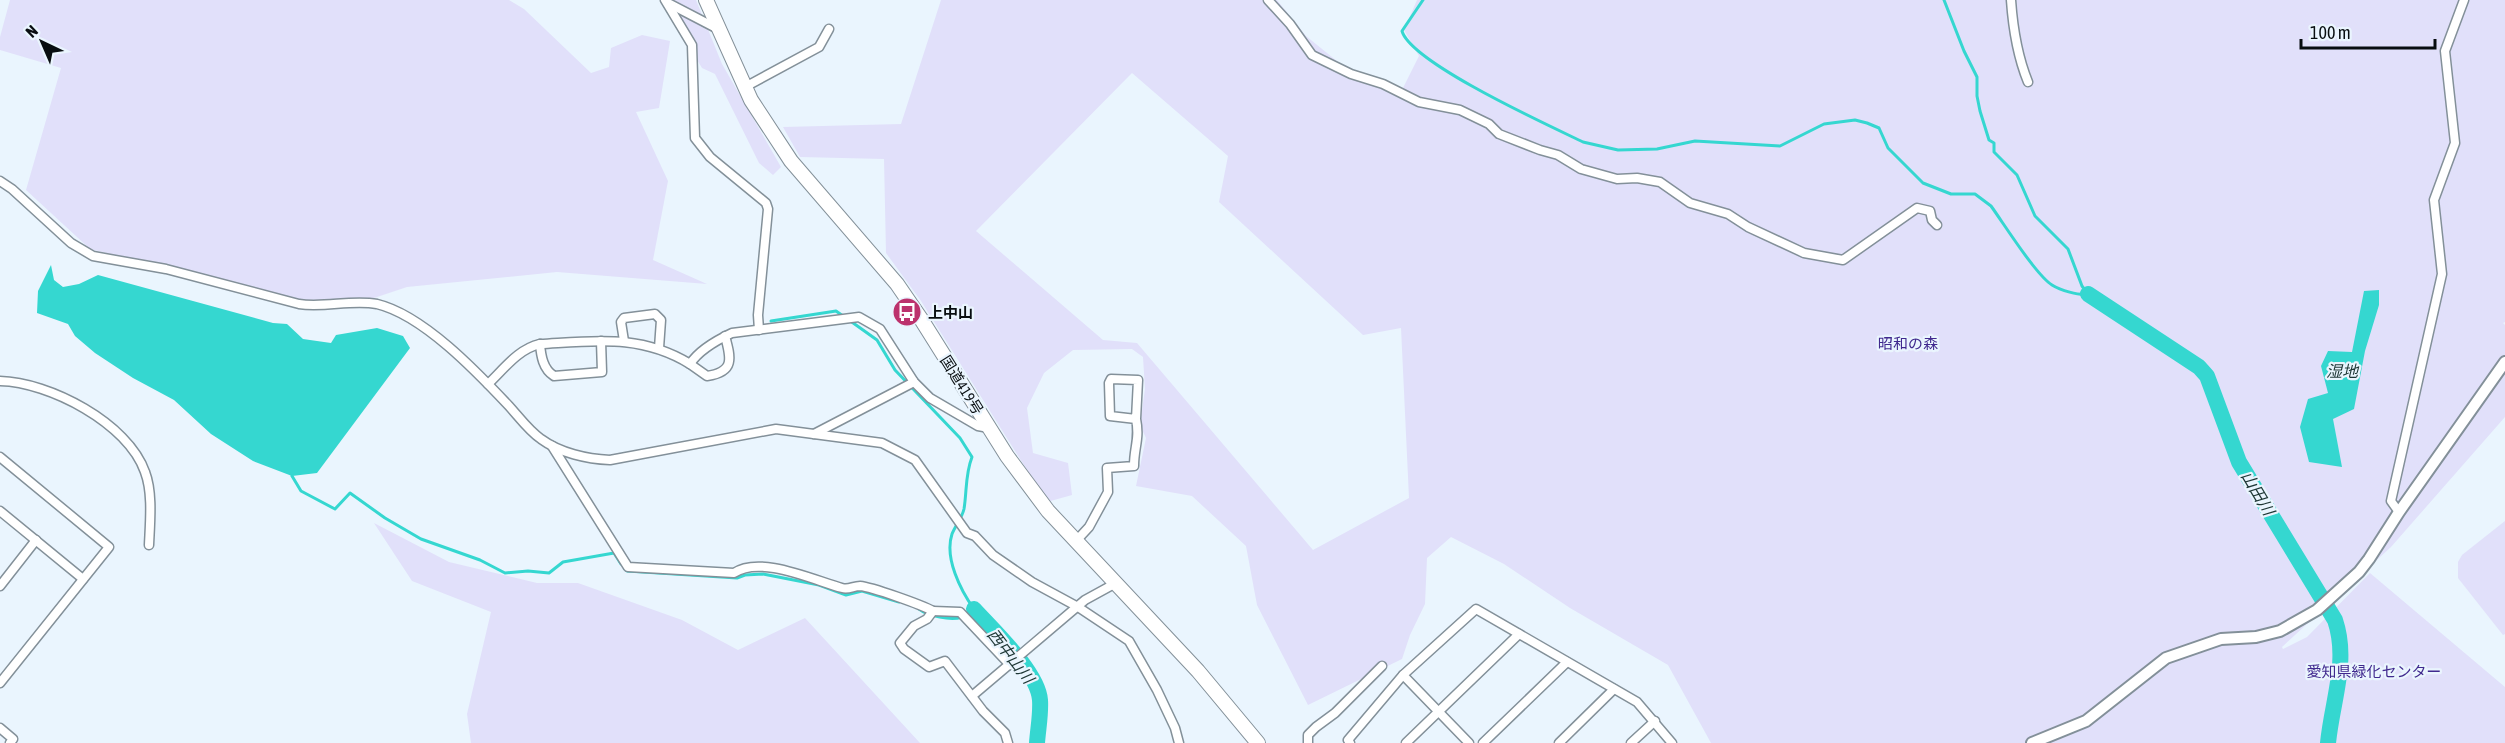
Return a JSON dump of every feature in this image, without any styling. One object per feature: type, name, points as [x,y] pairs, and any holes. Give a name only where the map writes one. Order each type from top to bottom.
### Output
[{"type":"highway","name":"国道419号","points":[[706,0],[745,87],[791,161],[897,284],[989,428],[1048,511],[1198,670],[1258,743]]},
{"type":"street","points":[[1268,0],[1290,24],[1312,55],[1327,63],[1351,74],[1383,84],[1419,102],[1460,110],[1489,124],[1499,134],[1558,155],[1581,169],[1617,179],[1637,178],[1660,182],[1690,203],[1728,214],[1748,227],[1804,253],[1843,260],[1917,208],[1930,211],[1932,220],[1937,225]]},
{"type":"street","points":[[2011,0],[2014,35],[2028,82]]},
{"type":"street","points":[[2399,512],[2391,501],[2442,274],[2434,200],[2455,143],[2445,51],[2464,0]]},
{"type":"street","points":[[666,2],[718,29]]},
{"type":"street","points":[[666,2],[692,45],[694,138],[710,157],[766,203],[768,209],[758,315],[759,330]]},
{"type":"street","points":[[745,87],[819,46],[829,29]]},
{"type":"street","points":[[0,181],[12,189],[71,243],[93,256],[166,269],[315,307],[377,304],[428,330],[488,384],[539,438],[552,446],[590,459],[610,460],[776,429],[882,443],[909,455],[921,467],[967,533],[975,536],[993,555],[1032,582],[1078,606],[1133,645],[1170,718],[1179,743]]},
{"type":"street","points":[[624,341],[621,322],[624,318],[655,314],[661,320],[659,348]]},
{"type":"street","points":[[690,364],[715,341],[745,329],[759,330],[859,317],[880,329],[914,382],[930,398],[950,412],[978,426],[989,428]]},
{"type":"street","points":[[488,384],[517,355],[529,347],[601,341],[624,341],[659,348],[707,376],[724,370],[729,365],[730,359],[725,336]]},
{"type":"street","points":[[540,345],[542,359],[550,374],[554,376],[602,372],[601,341]]},
{"type":"street","points":[[2032,743],[2086,721],[2166,658],[2221,639],[2256,637],[2280,631],[2317,610],[2359,572],[2505,362]]},
{"type":"street","points":[[1076,541],[1089,527],[1108,492],[1107,468],[1134,466],[1134,452],[1139,435],[1136,419],[1138,380],[1111,379],[1109,383],[1110,416],[1136,419]]},
{"type":"street","points":[[0,381],[14,381],[56,394],[86,411],[122,437],[138,456],[146,473],[150,519],[149,544]]},
{"type":"street","points":[[814,434],[914,382]]},
{"type":"street","points":[[552,446],[628,567],[734,573],[743,566],[779,568],[842,588],[861,586],[922,605],[933,611],[960,612],[1011,664]]},
{"type":"street","points":[[0,457],[109,547],[0,683]]},
{"type":"street","points":[[0,511],[83,579]]},
{"type":"street","points":[[0,586],[36,540]]},
{"type":"street","points":[[972,696],[1085,600],[1116,583]]},
{"type":"street","points":[[1350,743],[1348,740],[1403,675],[1476,609],[1637,702],[1672,743]]},
{"type":"street","points":[[933,611],[927,619],[914,626],[900,643],[904,649],[929,667],[945,662],[983,711],[1005,733],[1008,743]]},
{"type":"street","points":[[1406,743],[1519,634]]},
{"type":"street","points":[[1483,743],[1567,662]]},
{"type":"street","points":[[1308,743],[1308,735],[1335,713],[1382,666]]},
{"type":"street","points":[[1403,675],[1469,743]]},
{"type":"street","points":[[1558,743],[1614,689]]},
{"type":"street","points":[[1631,743],[1654,721]]},
{"type":"street","points":[[0,728],[13,739],[10,743]]},
{"type":"green space","points":[[10,0],[509,0],[524,9],[591,73],[609,67],[611,48],[642,35],[670,41],[659,108],[636,112],[668,181],[653,260],[707,284],[557,272],[407,287],[374,298],[314,303],[90,249],[26,190],[61,68],[0,50],[0,37]]},
{"type":"green space","points":[[661,0],[696,0],[722,64],[781,167],[773,175],[759,163],[715,74],[702,68]]},
{"type":"green space","name":"昭和の森","points":[[941,0],[1277,0],[1306,36],[1348,70],[1402,90],[1419,56],[1404,30],[1417,0],[2505,0],[2505,322],[2503,323],[2505,325],[2505,417],[2391,547],[2282,647],[2283,649],[2307,637],[2370,573],[2505,687],[2505,743],[1711,743],[1668,665],[1570,608],[1504,564],[1451,537],[1427,558],[1425,604],[1410,635],[1402,659],[1308,705],[1257,605],[1246,546],[1192,496],[1136,486],[1146,438],[1140,425],[1145,389],[1143,357],[1132,349],[1073,350],[1044,373],[1027,408],[1033,453],[1068,463],[1072,495],[1047,502],[921,301],[886,253],[884,159],[800,157],[783,127],[901,124]],"holes":[[[1132,73],[1228,156],[1219,202],[1363,335],[1401,328],[1409,498],[1313,550],[1137,343],[1103,340],[976,231]]]},
{"type":"green space","points":[[2505,521],[2505,634],[2503,635],[2458,578],[2458,562],[2462,555]]},
{"type":"green space","points":[[374,523],[449,562],[537,583],[578,583],[682,620],[738,650],[805,618],[920,743],[471,743],[467,714],[491,612],[412,581]]},
{"type":"water","points":[[51,265],[54,280],[63,287],[79,284],[98,275],[273,323],[287,324],[303,339],[331,343],[336,335],[377,328],[403,336],[410,348],[317,473],[292,476],[253,461],[211,434],[174,400],[133,378],[95,353],[75,336],[68,324],[37,313],[38,291]]},
{"type":"water","name":"湿地","points":[[2379,290],[2379,305],[2365,351],[2354,409],[2333,419],[2342,467],[2309,462],[2300,427],[2308,399],[2328,393],[2321,366],[2328,351],[2352,352],[2364,291]]},
{"type":"waterway","points":[[1423,0],[1402,31],[1411,44],[1429,60],[1483,92],[1583,142],[1618,150],[1657,149],[1695,141],[1780,146],[1824,124],[1855,120],[1879,128],[1888,148],[1923,183],[1951,194],[1975,194],[1991,206],[2045,279],[2065,291],[2088,294]]},
{"type":"waterway","points":[[1944,0],[1977,77],[1980,111],[1989,140],[1994,143],[1994,152],[2017,175],[2035,216],[2068,249],[2082,286],[2088,294]]},
{"type":"waterway","name":"山田川","points":[[2088,294],[2199,367],[2207,376],[2239,462],[2335,620],[2339,635],[2340,666],[2328,743]]},
{"type":"waterway","points":[[771,321],[836,311],[843,316]]},
{"type":"waterway","points":[[849,320],[877,340],[895,370],[960,438],[972,457],[967,477],[964,509],[952,534],[950,553],[959,584],[974,609],[957,618],[934,616],[919,609]]},
{"type":"waterway","points":[[292,476],[301,491],[335,509],[350,493],[385,518],[421,539],[480,560],[505,573],[528,571],[549,573],[563,562],[614,553],[621,564]]},
{"type":"waterway","points":[[625,569],[627,571],[737,578],[763,574],[819,585],[846,595],[862,591],[899,602]]},
{"type":"waterway","name":"西中山川","points":[[974,609],[1032,677],[1040,700],[1037,743]]},
{"type":"place","name":"上中山","points":[[907,312]]},
{"type":"park label","name":"愛知県緑化センター","points":[[2374,671]]}]
